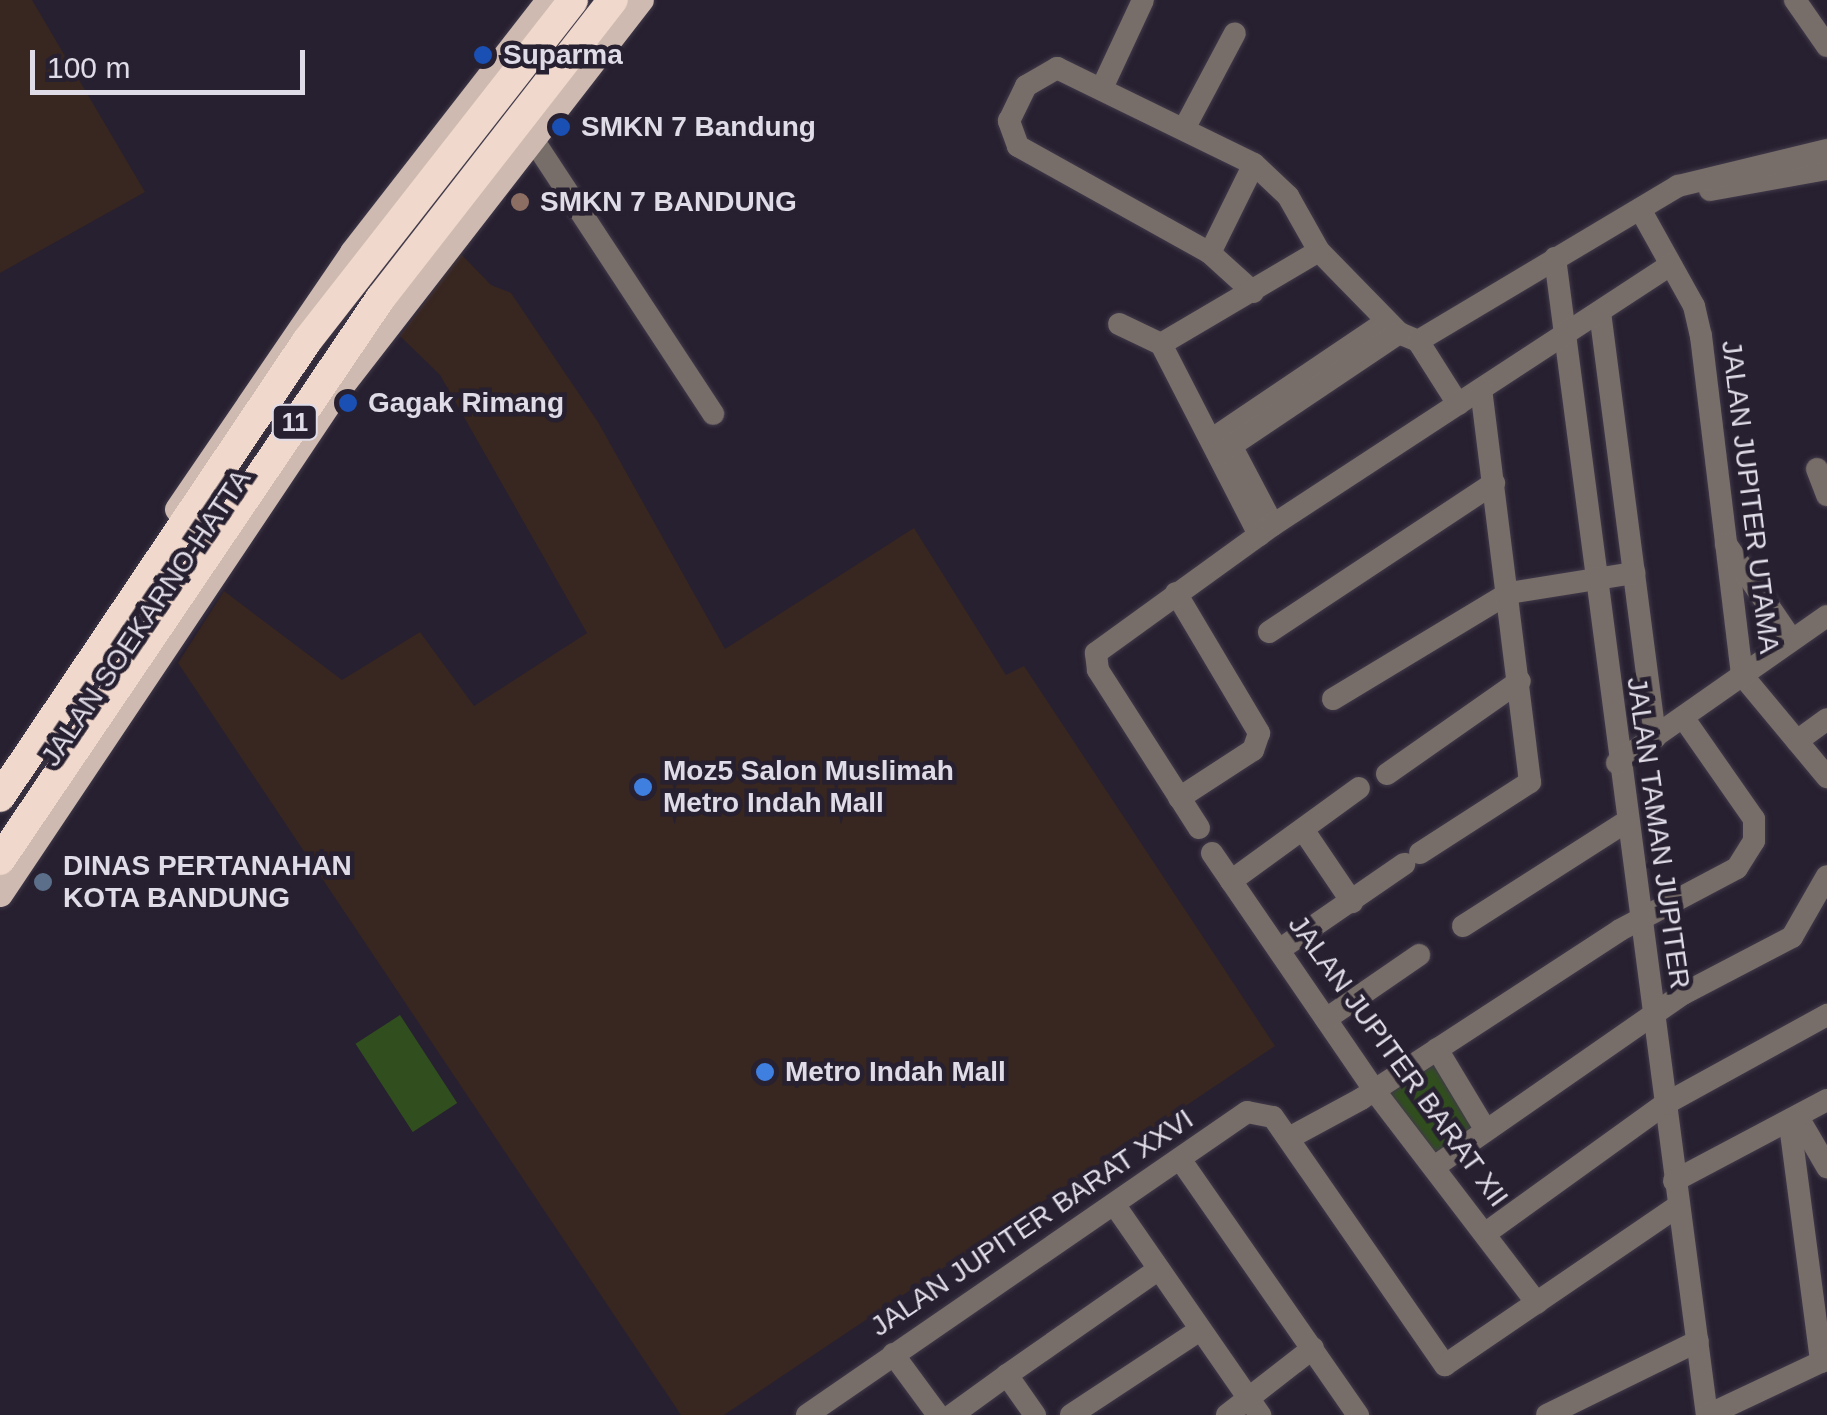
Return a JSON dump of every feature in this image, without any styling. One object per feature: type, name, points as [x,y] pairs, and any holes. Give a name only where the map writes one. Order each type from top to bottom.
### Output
[{"type":"highway","name":"JALAN SOEKARNO-HATTA","points":[[0,797],[307,341],[572,0]]},
{"type":"highway","name":"JALAN SOEKARNO-HATTA","points":[[0,860],[380,299],[613,0]]},
{"type":"highway","points":[[157,538],[194,507]]},
{"type":"main road","name":"JALAN SOEKARNO-HATTA","points":[[0,774],[352,252],[548,0]]},
{"type":"main road","name":"JALAN SOEKARNO-HATTA","points":[[0,894],[335,394],[640,0]]},
{"type":"street","points":[[1102,88],[1143,0]]},
{"type":"street","points":[[1795,0],[1827,46]]},
{"type":"street","points":[[1185,127],[1236,33]]},
{"type":"street","points":[[1253,292],[1210,254],[1039,161],[1010,133],[1009,121],[1026,86],[1044,71],[1057,68],[1185,127],[1254,164],[1288,196],[1319,251],[1407,337],[1458,404]]},
{"type":"street","points":[[532,138],[713,414]]},
{"type":"street","points":[[1222,443],[1407,337],[1555,265],[1680,193],[1707,182],[1791,166],[1827,150]]},
{"type":"street","points":[[1210,254],[1254,164]]},
{"type":"street","points":[[1791,166],[1827,168]]},
{"type":"street","name":"JALAN JUPITER UTAMA","points":[[1643,215],[1694,306],[1742,675],[1827,777]]},
{"type":"street","points":[[1167,342],[1319,251]]},
{"type":"street","name":"JALAN TAMAN JUPITER","points":[[1555,265],[1617,763],[1708,1415]]},
{"type":"street","points":[[1199,828],[1093,660],[1176,593],[1266,530],[1563,340],[1671,265]]},
{"type":"street","points":[[1600,312],[1654,737]]},
{"type":"street","points":[[1120,324],[1167,342],[1266,530]]},
{"type":"street","points":[[1279,950],[1528,786],[1520,681],[1481,390]]},
{"type":"street","points":[[1817,469],[1827,495]]},
{"type":"street","points":[[1268,632],[1494,483]]},
{"type":"street","points":[[1724,541],[1792,640]]},
{"type":"street","points":[[1333,699],[1509,592],[1634,573]]},
{"type":"street","points":[[1176,593],[1259,733],[1252,750],[1179,798]]},
{"type":"street","points":[[1617,763],[1685,720],[1827,616]]},
{"type":"street","points":[[1386,774],[1520,681]]},
{"type":"street","points":[[1797,741],[1827,719]]},
{"type":"street","points":[[1677,1208],[1444,1365],[1289,1138],[1374,1090],[1640,921],[1724,878],[1754,841],[1754,819],[1685,720]]},
{"type":"street","points":[[1232,882],[1357,790]]},
{"type":"street","points":[[1463,926],[1627,821]]},
{"type":"street","points":[[1304,831],[1352,902]]},
{"type":"street","name":"JALAN JUPITER BARAT XII","points":[[1212,853],[1374,1090],[1538,1303]]},
{"type":"street","points":[[1434,1167],[1652,1014],[1792,937],[1827,876]]},
{"type":"street","points":[[1326,1019],[1419,955]]},
{"type":"street","points":[[1486,1232],[1666,1104],[1827,1015]]},
{"type":"street","points":[[1436,1049],[1486,1130]]},
{"type":"street","points":[[1674,1181],[1794,1122],[1827,1100]]},
{"type":"street","name":"JALAN JUPITER BARAT XXVI","points":[[819,1411],[893,1354],[1246,1112],[1274,1117],[1289,1138]]},
{"type":"street","points":[[1794,1122],[1827,1167]]},
{"type":"street","points":[[1708,1415],[1824,1361],[1818,1260],[1794,1122]]},
{"type":"street","points":[[1180,1159],[1358,1415]]},
{"type":"street","points":[[1114,1204],[1255,1408]]},
{"type":"street","points":[[952,1415],[1159,1269]]},
{"type":"street","points":[[1071,1415],[1200,1330]]},
{"type":"street","points":[[1547,1415],[1698,1341]]},
{"type":"street","points":[[1227,1415],[1255,1408],[1312,1348]]},
{"type":"street","points":[[893,1354],[938,1415]]},
{"type":"street","points":[[1006,1375],[1035,1415]]},
{"type":"shaded area","points":[[0,0],[32,0],[145,192],[0,273]]},
{"type":"shaded area","points":[[460,253],[491,285],[511,293],[598,422],[725,649],[914,528],[1006,675],[1024,666],[1275,1046],[724,1415],[681,1415],[178,663],[224,591],[342,680],[420,632],[474,706],[587,633],[440,375],[400,336]]},
{"type":"green space","points":[[400,1015],[457,1103],[413,1132],[356,1044]]},
{"type":"green space","points":[[1434,1060],[1479,1128],[1437,1159],[1385,1094]]},
{"type":"place","name":"Suparma","points":[[483,55]]},
{"type":"place","name":"SMKN 7 Bandung","points":[[561,127]]},
{"type":"place","name":"SMKN 7 BANDUNG","points":[[520,202]]},
{"type":"place","name":"Gagak Rimang","points":[[348,403]]},
{"type":"place","name":"Moz5 Salon Muslimah Metro Indah Mall","points":[[643,787]]},
{"type":"place","name":"DINAS PERTANAHAN KOTA BANDUNG","points":[[43,882]]},
{"type":"place","name":"Metro Indah Mall","points":[[765,1072]]}]
